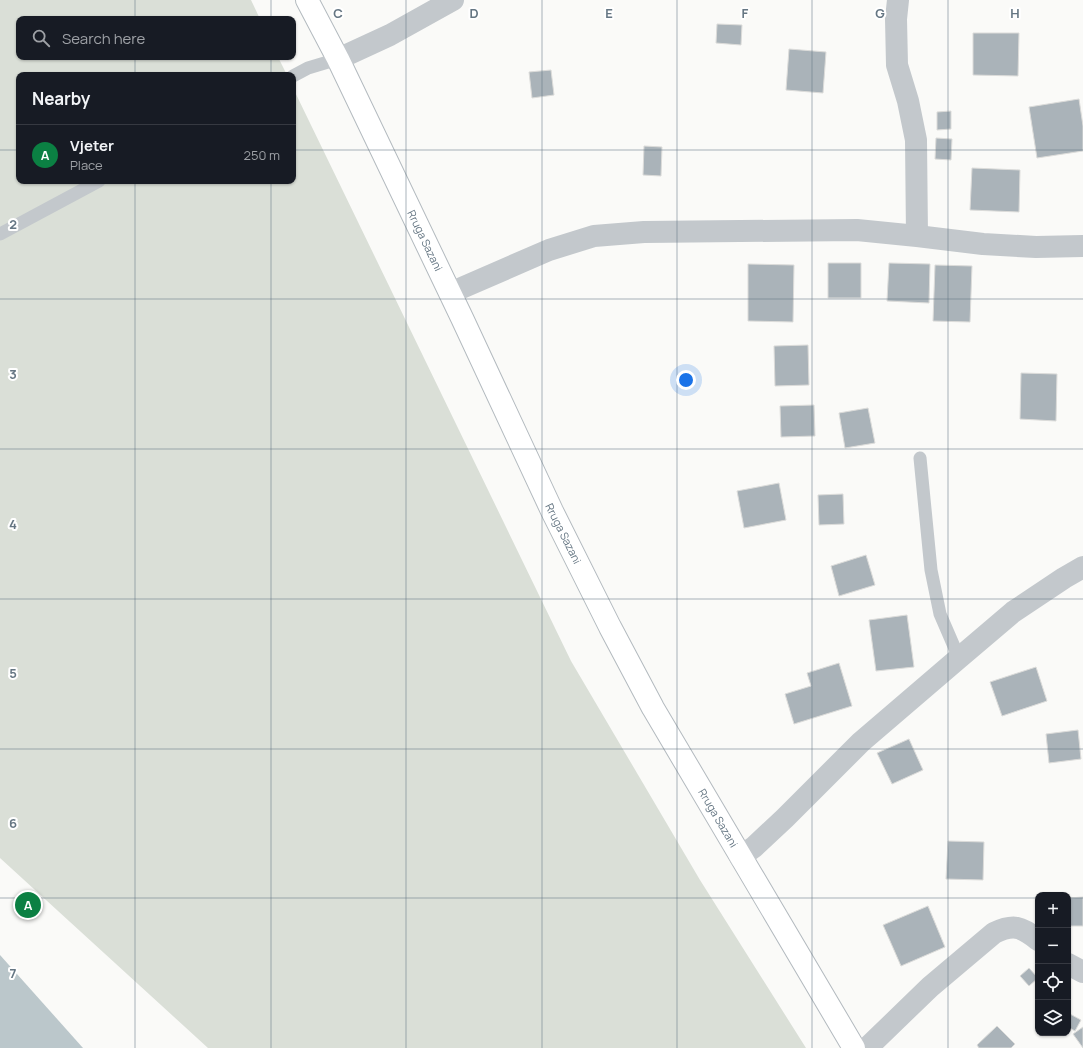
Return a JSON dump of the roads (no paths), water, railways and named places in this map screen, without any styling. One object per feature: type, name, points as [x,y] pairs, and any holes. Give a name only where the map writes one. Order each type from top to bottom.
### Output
[{"type":"main road","name":"Rruga Sazani","points":[[307,0],[338,59],[552,511],[610,627],[653,708],[854,1048]]},
{"type":"street","points":[[338,59],[390,35],[453,0]]},
{"type":"street","points":[[898,0],[896,19],[897,65],[908,101],[916,140],[917,236]]},
{"type":"street","points":[[450,293],[549,250],[594,236],[644,232],[858,230],[983,244],[1036,247],[1083,246]]},
{"type":"street","points":[[740,857],[754,847],[785,818],[861,742],[1013,612],[1083,567]]},
{"type":"street","points":[[867,1048],[930,987],[994,934],[1005,928],[1017,927],[1029,932],[1035,937]]},
{"type":"street","points":[[1071,966],[1083,972]]},
{"type":"lane","points":[[296,74],[308,68],[338,59]]},
{"type":"lane","points":[[0,234],[93,184]]},
{"type":"lane","points":[[920,458],[931,570],[940,614],[959,658]]},
{"type":"place","name":"Vjeter","points":[[28,905]]}]
